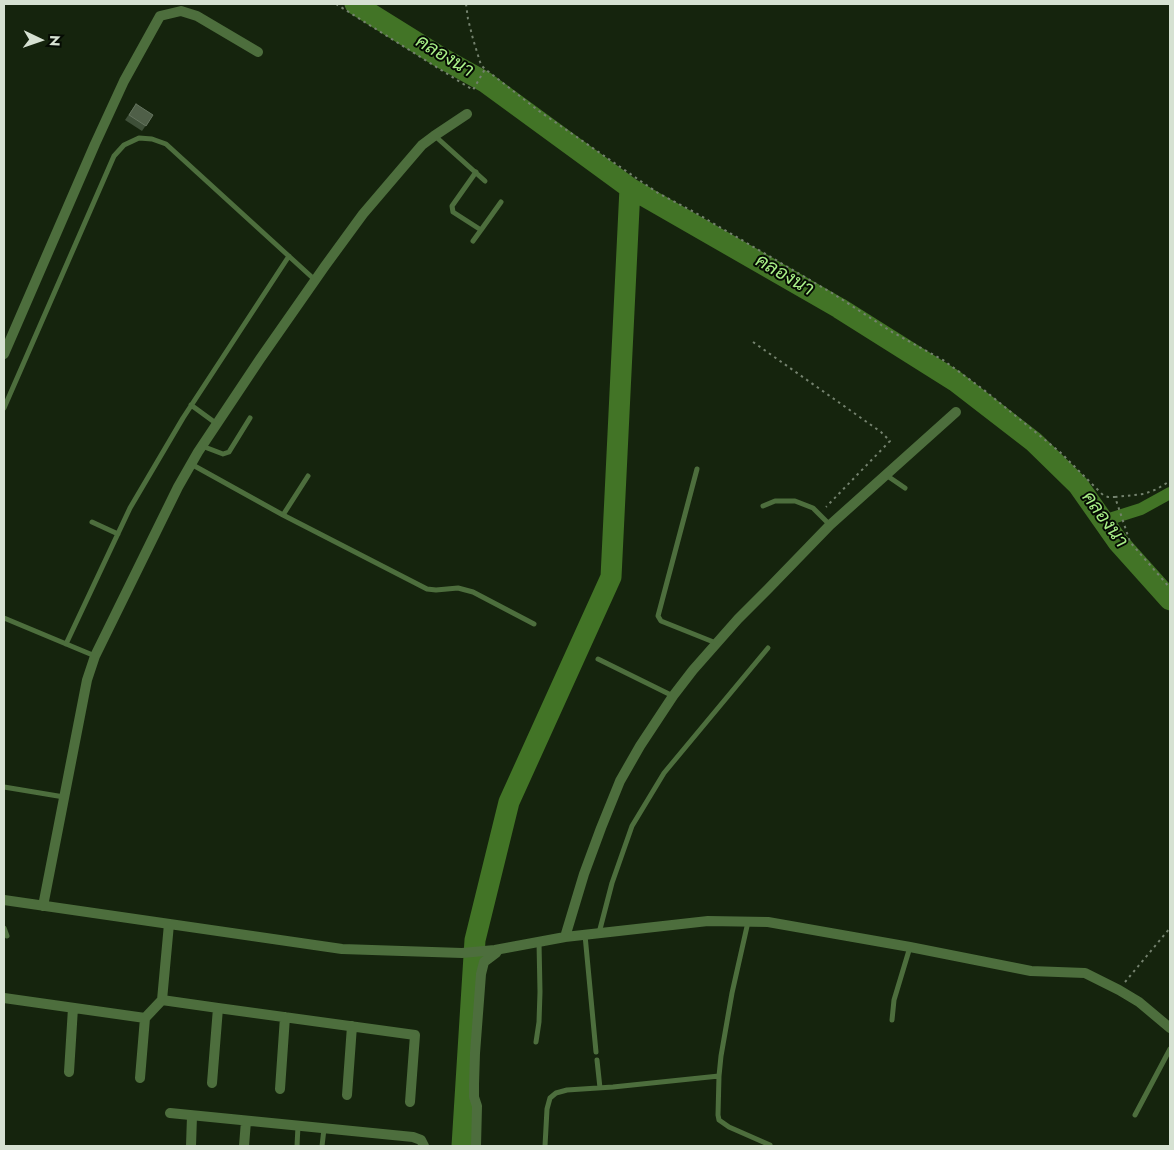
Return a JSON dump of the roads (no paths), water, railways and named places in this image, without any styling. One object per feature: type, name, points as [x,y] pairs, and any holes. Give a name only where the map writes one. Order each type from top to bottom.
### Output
[{"type":"street","points":[[4,354],[124,81],[160,16],[181,11],[197,16],[258,52]]},
{"type":"street","points":[[43,906],[87,680],[95,656],[178,486],[202,446],[315,280],[363,214],[422,145],[467,114]]},
{"type":"street","points":[[565,937],[597,837],[620,781],[640,746],[673,696],[738,619],[830,525],[956,412]]},
{"type":"street","points":[[4,900],[342,949],[462,953],[565,937],[708,921],[768,922],[1031,971],[1085,973],[1139,1002],[1170,1028]]},
{"type":"street","points":[[140,1078],[145,1018],[162,1000],[169,924]]},
{"type":"street","points":[[476,1146],[477,1106],[474,1097],[474,1084],[481,974],[484,962],[497,949]]},
{"type":"street","points":[[4,998],[145,1018]]},
{"type":"street","points":[[162,1000],[415,1035],[410,1102]]},
{"type":"street","points":[[69,1072],[73,1008]]},
{"type":"street","points":[[212,1083],[218,1008]]},
{"type":"street","points":[[280,1089],[285,1017]]},
{"type":"street","points":[[347,1095],[352,1026]]},
{"type":"street","points":[[170,1113],[413,1138],[421,1140],[424,1146]]},
{"type":"street","points":[[191,1146],[192,1116]]},
{"type":"street","points":[[244,1146],[246,1121]]},
{"type":"lane","points":[[434,136],[485,181]]},
{"type":"lane","points":[[4,408],[114,156],[124,145],[139,138],[152,139],[166,144],[315,280]]},
{"type":"lane","points":[[476,172],[452,206],[452,209],[453,212],[481,230]]},
{"type":"lane","points":[[473,241],[501,202]]},
{"type":"lane","points":[[66,644],[130,508],[191,405],[289,256]]},
{"type":"lane","points":[[191,405],[217,424]]},
{"type":"lane","points":[[202,446],[224,454],[229,452],[250,418]]},
{"type":"lane","points":[[191,464],[283,515],[427,589],[458,588],[474,592],[534,624]]},
{"type":"lane","points":[[697,469],[658,616],[661,621],[716,643]]},
{"type":"lane","points":[[886,475],[905,488]]},
{"type":"lane","points":[[283,515],[308,476]]},
{"type":"lane","points":[[763,506],[775,501],[795,501],[813,508],[830,525]]},
{"type":"lane","points":[[92,522],[118,534]]},
{"type":"lane","points":[[4,618],[95,656]]},
{"type":"lane","points":[[599,933],[612,883],[632,826],[641,810],[664,773],[768,648]]},
{"type":"lane","points":[[598,659],[673,696]]},
{"type":"lane","points":[[4,787],[64,797]]},
{"type":"lane","points":[[748,921],[732,993],[721,1056],[718,1115],[719,1120],[729,1127],[770,1145]]},
{"type":"lane","points":[[4,928],[7,936]]},
{"type":"lane","points":[[586,935],[596,1052]]},
{"type":"lane","points":[[536,1042],[540,992],[539,942]]},
{"type":"lane","points":[[892,1020],[894,1000],[910,947]]},
{"type":"lane","points":[[1135,1116],[1170,1049]]},
{"type":"lane","points":[[596,1060],[600,1088]]},
{"type":"lane","points":[[545,1146],[547,1109],[550,1098],[556,1093],[567,1090],[719,1076]]},
{"type":"lane","points":[[296,1146],[298,1126]]},
{"type":"lane","points":[[322,1146],[324,1129]]},
{"type":"waterway","name":"คลองนา","points":[[355,4],[440,57],[485,82],[630,188],[839,308],[955,381],[1034,442],[1078,485],[1118,542],[1170,600]]},
{"type":"waterway","points":[[462,1146],[475,940],[509,802],[611,577],[630,188]]},
{"type":"waterway","points":[[1103,521],[1141,509],[1170,493]]}]
